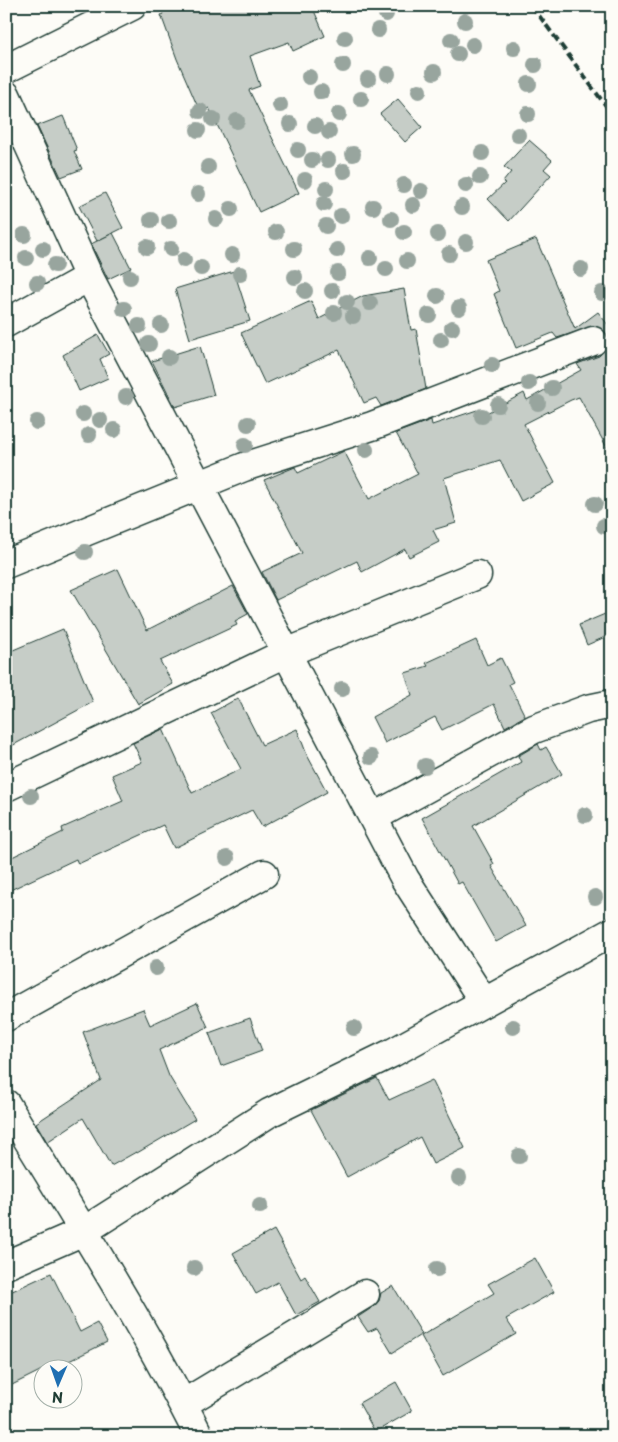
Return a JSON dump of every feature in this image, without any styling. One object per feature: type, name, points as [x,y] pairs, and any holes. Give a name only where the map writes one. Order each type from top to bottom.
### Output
[{"type":"street","points":[[6,69],[132,6]]},
{"type":"street","points":[[6,95],[88,278],[374,817],[405,879],[484,1002]]},
{"type":"street","points":[[6,323],[88,278]]},
{"type":"street","points":[[6,564],[244,467],[372,426],[593,341]]},
{"type":"street","points":[[6,787],[286,653],[477,575]]},
{"type":"street","points":[[374,817],[534,729],[588,708],[612,704]]},
{"type":"street","points":[[6,1017],[264,874]]},
{"type":"street","points":[[6,1266],[84,1231],[268,1113],[392,1053],[612,932]]},
{"type":"street","points":[[6,1104],[84,1231],[183,1404],[199,1436]]},
{"type":"street","points":[[183,1404],[365,1294]]},
{"type":"building","points":[[161,6],[312,6],[325,36],[293,51],[289,42],[250,56],[260,86],[249,90],[299,193],[259,212],[209,108],[200,112],[177,59],[161,15],[163,14]]},
{"type":"building","points":[[398,99],[422,127],[405,142],[380,114]]},
{"type":"building","points":[[63,116],[77,150],[74,151],[82,169],[61,177],[37,126]]},
{"type":"building","points":[[529,140],[552,160],[544,169],[551,175],[509,221],[488,199],[505,183],[503,182],[511,172],[504,167]]},
{"type":"building","points":[[105,193],[123,228],[97,241],[79,206]]},
{"type":"building","points":[[113,233],[131,268],[108,279],[91,244]]},
{"type":"building","points":[[536,239],[575,329],[598,312],[612,330],[612,457],[579,397],[571,400],[524,424],[555,483],[521,501],[500,460],[444,478],[456,523],[433,530],[439,542],[409,557],[405,549],[362,572],[357,561],[276,600],[262,572],[302,553],[264,480],[295,467],[298,473],[344,451],[369,499],[418,474],[396,433],[431,420],[432,425],[477,410],[479,417],[524,393],[527,400],[581,370],[577,364],[599,356],[605,350],[608,343],[607,335],[602,329],[595,326],[557,338],[553,333],[516,348],[494,294],[499,291],[486,260]]},
{"type":"building","points":[[234,271],[250,321],[190,339],[175,289]]},
{"type":"building","points":[[404,289],[411,330],[416,329],[426,389],[381,406],[376,398],[364,403],[339,350],[265,384],[241,333],[311,301],[319,319],[363,296]]},
{"type":"building","points":[[98,335],[109,354],[100,359],[108,378],[79,391],[63,355]]},
{"type":"building","points":[[200,346],[214,395],[175,407],[152,361]]},
{"type":"building","points":[[118,569],[147,630],[233,586],[248,614],[235,621],[237,625],[160,661],[173,684],[138,704],[71,590]]},
{"type":"building","points":[[605,614],[612,634],[587,645],[579,625]]},
{"type":"building","points":[[63,629],[93,702],[6,749],[6,653]]},
{"type":"building","points":[[476,640],[487,665],[501,658],[513,682],[509,684],[525,716],[505,727],[494,704],[442,730],[435,717],[385,743],[372,717],[412,695],[405,673],[428,666],[426,663]]},
{"type":"building","points":[[238,698],[262,745],[297,729],[307,755],[327,792],[262,827],[252,810],[174,848],[163,825],[78,864],[76,859],[6,892],[6,860],[63,832],[62,828],[123,801],[112,775],[142,762],[133,743],[163,729],[192,793],[241,769],[211,713]]},
{"type":"building","points":[[538,744],[541,750],[546,747],[562,774],[473,826],[494,864],[491,866],[526,926],[496,942],[462,882],[458,884],[422,818],[521,762],[518,756]]},
{"type":"building","points":[[197,1003],[208,1027],[159,1050],[169,1076],[195,1119],[111,1166],[83,1118],[47,1142],[36,1123],[101,1080],[83,1032],[143,1009],[150,1025]]},
{"type":"building","points":[[250,1018],[262,1051],[221,1066],[209,1033]]},
{"type":"building","points":[[377,1078],[389,1100],[432,1080],[465,1148],[433,1164],[420,1137],[347,1177],[311,1110]]},
{"type":"building","points":[[274,1230],[301,1279],[305,1276],[320,1302],[296,1315],[278,1282],[256,1294],[233,1253]]},
{"type":"building","points":[[535,1258],[554,1292],[506,1319],[516,1334],[443,1376],[421,1336],[494,1293],[488,1284]]},
{"type":"building","points":[[51,1273],[80,1332],[97,1323],[107,1342],[71,1360],[32,1360],[32,1375],[6,1388],[6,1294]]},
{"type":"building","points":[[393,1286],[422,1334],[392,1353],[377,1328],[368,1332],[358,1317],[379,1301],[381,1293]]},
{"type":"building","points":[[396,1382],[412,1411],[375,1432],[359,1403]]},
{"type":"railway","points":[[532,6],[612,114]]}]
